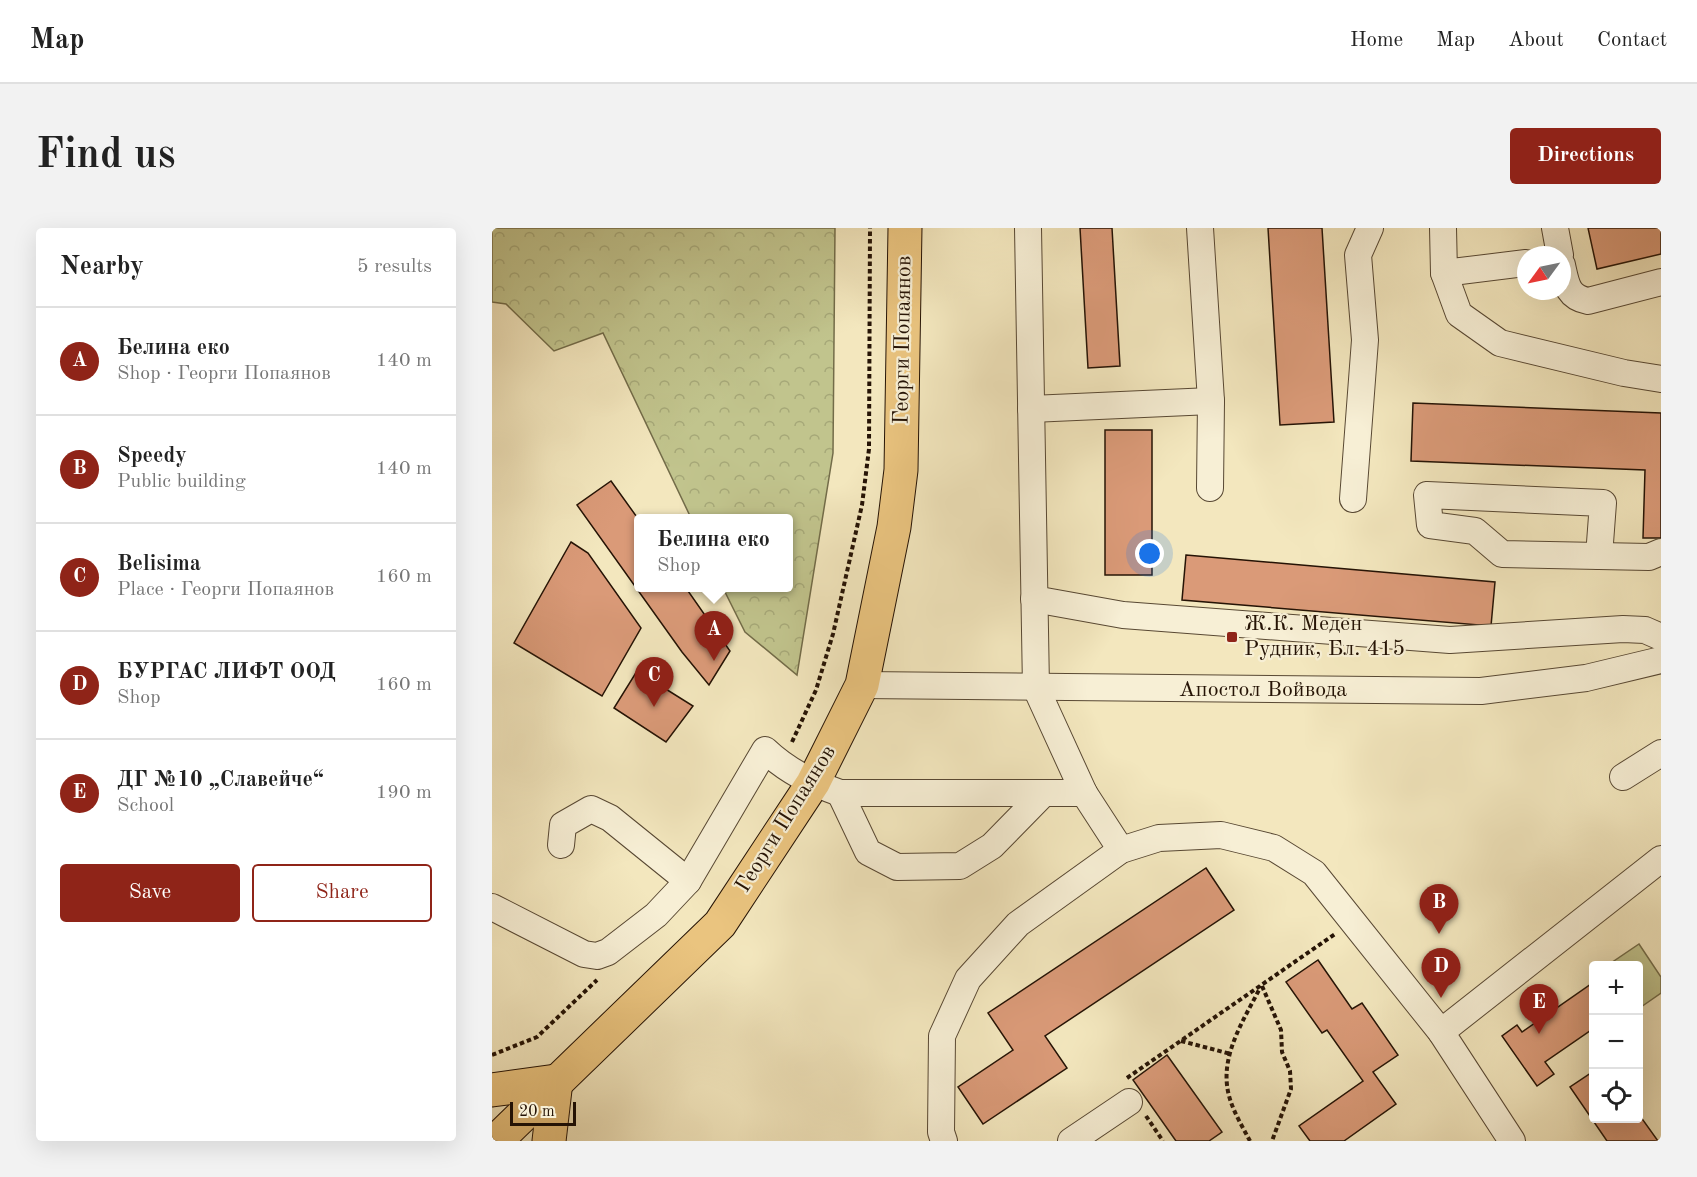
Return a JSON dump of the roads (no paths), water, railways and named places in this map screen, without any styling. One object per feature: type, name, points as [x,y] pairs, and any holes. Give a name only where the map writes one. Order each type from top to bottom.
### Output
[{"type":"main road","name":"Георги Попаянов","points":[[496,1141],[720,924],[827,788],[862,686],[894,527],[901,470],[905,228]]},
{"type":"main road","points":[[492,1090],[556,1081],[549,1141]]},
{"type":"street","points":[[1028,228],[1036,688],[1084,793],[1120,850]]},
{"type":"street","points":[[1200,228],[1210,400],[1210,488]]},
{"type":"street","points":[[1353,499],[1365,340],[1358,255],[1370,228]]},
{"type":"street","points":[[1443,228],[1444,273],[1459,314],[1500,343],[1624,373],[1661,379]]},
{"type":"street","points":[[1555,228],[1558,246]]},
{"type":"street","points":[[1444,273],[1517,264]]},
{"type":"street","points":[[1571,293],[1577,299],[1588,301],[1661,282]]},
{"type":"street","points":[[1031,409],[1210,400]]},
{"type":"street","points":[[1599,556],[1603,503],[1427,495],[1430,525],[1475,531],[1502,554],[1599,556],[1649,557],[1661,552]]},
{"type":"street","points":[[1034,599],[1123,615],[1450,640],[1623,629],[1645,630],[1661,637]]},
{"type":"street","name":"Апостол Войвода","points":[[862,686],[1481,691],[1586,678],[1661,660]]},
{"type":"street","points":[[492,907],[584,954],[597,956],[608,952],[656,915],[688,881],[765,750],[780,765],[827,788],[1042,795],[1084,793]]},
{"type":"street","points":[[1623,777],[1661,753]]},
{"type":"street","points":[[827,788],[868,852],[897,867],[960,866],[992,846],[1042,795]]},
{"type":"street","points":[[561,844],[563,825],[591,809],[610,818],[688,881]]},
{"type":"street","points":[[944,1141],[941,1132],[942,1036],[968,979],[1018,924],[1120,850],[1159,838],[1221,835],[1274,848],[1314,873],[1354,920],[1441,1032],[1512,1141]]},
{"type":"street","points":[[1441,1032],[1661,859]]},
{"type":"street","points":[[1071,1141],[1132,1100]]},
{"type":"place","name":"Ж.К. Меден Рудник, Бл. 415","points":[[1232,637]]},
{"type":"place","name":"Белина еко","points":[[714,661]]},
{"type":"place","name":"Belisima","points":[[654,707]]},
{"type":"place","name":"Speedy","points":[[1439,934]]},
{"type":"place","name":"БУРГАС ЛИФТ ООД","points":[[1441,998]]},
{"type":"place","name":"ДГ №10 „Славейче“","points":[[1539,1034]]}]
